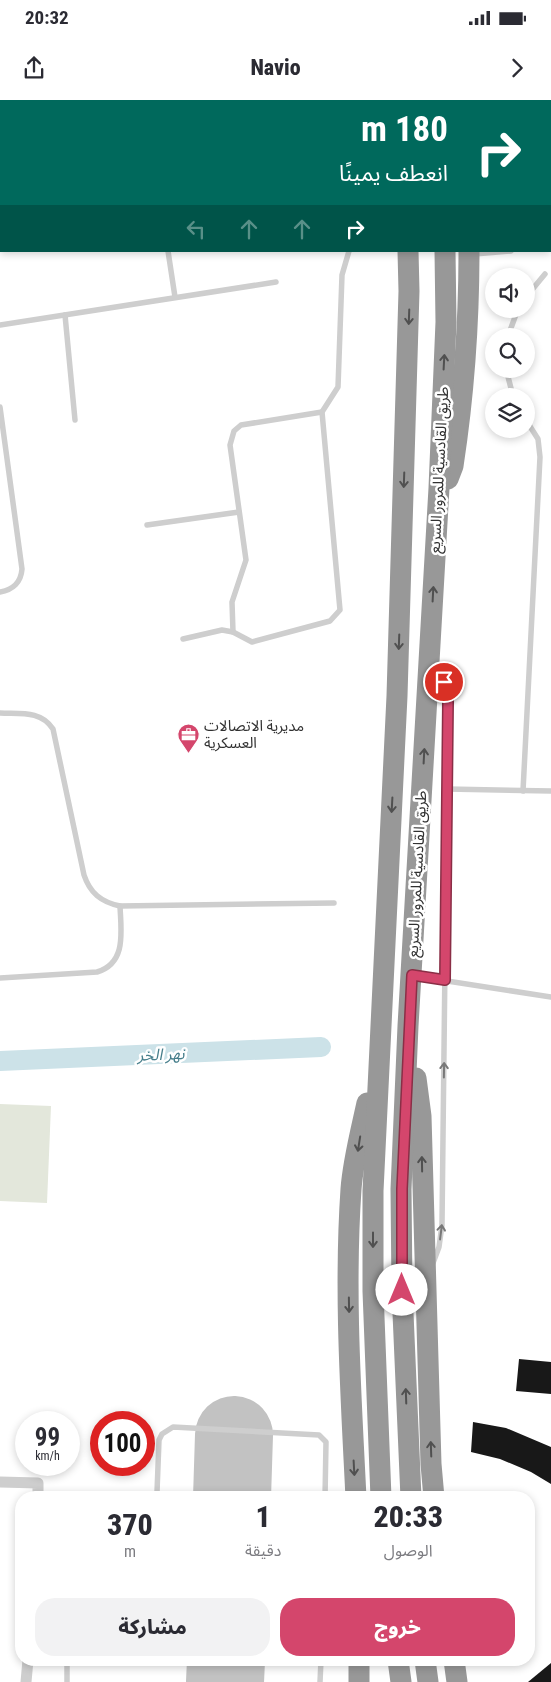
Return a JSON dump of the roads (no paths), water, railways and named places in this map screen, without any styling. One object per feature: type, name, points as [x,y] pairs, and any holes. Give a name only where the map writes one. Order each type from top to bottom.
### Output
[{"type":"highway","points":[[395,252],[404,270],[410,291]]},
{"type":"highway","name":"طريق القادسية للمرور السريع","points":[[381,1491],[373,1291],[373,1191],[397,706],[410,291],[408,252]]},
{"type":"highway","name":"طريق القادسية للمرور السريع","points":[[411,1491],[402,1299],[402,1189],[408,1026],[439,488],[446,322],[445,252]]},
{"type":"highway","points":[[439,488],[450,475],[461,413],[469,314],[469,253]]},
{"type":"highway","points":[[408,1026],[421,1116],[433,1491]]},
{"type":"highway","points":[[356,1491],[351,1406],[348,1280],[352,1188],[381,1027]]},
{"type":"highway","points":[[359,1666],[359,1682]]},
{"type":"highway","points":[[399,1666],[401,1682]]},
{"type":"highway","points":[[426,1666],[428,1682]]},
{"type":"highway","points":[[455,1666],[457,1682]]},
{"type":"street","points":[[0,1482],[38,1483],[38,1491]]},
{"type":"street","points":[[26,1682],[27,1666]]},
{"type":"lane","points":[[168,252],[175,297]]},
{"type":"lane","points":[[183,639],[222,630],[233,632],[252,642],[330,621],[340,610],[322,412],[338,387],[342,276],[349,252]]},
{"type":"lane","points":[[469,253],[503,252]]},
{"type":"lane","points":[[535,286],[545,274]]},
{"type":"lane","points":[[0,325],[276,282]]},
{"type":"lane","points":[[65,315],[76,420]]},
{"type":"lane","points":[[0,407],[3,458],[22,569],[20,579],[14,587],[0,592]]},
{"type":"lane","points":[[233,632],[232,602],[246,560],[230,445],[234,431],[241,425],[322,412]]},
{"type":"lane","points":[[523,791],[540,457],[538,439],[535,434]]},
{"type":"lane","points":[[147,525],[239,512]]},
{"type":"lane","points":[[425,1278],[435,1258],[442,1225],[448,696],[440,674],[429,662]]},
{"type":"lane","points":[[0,713],[36,715],[50,724],[53,729],[87,884],[101,900],[120,906],[334,903]]},
{"type":"lane","points":[[447,789],[551,791]]},
{"type":"lane","points":[[0,978],[97,972],[109,967],[117,958],[121,947],[120,906]]},
{"type":"lane","points":[[412,975],[551,997]]},
{"type":"lane","points":[[157,1491],[159,1440],[162,1434],[173,1427],[319,1435],[326,1442],[325,1491]]},
{"type":"lane","points":[[66,1682],[67,1666]]},
{"type":"lane","points":[[320,1682],[321,1666]]},
{"type":"waterway","name":"نهر الخر","points":[[0,1061],[321,1047]]},
{"type":"place","name":"مديرية الاتصالات العسكرية","points":[[188,754]]}]
